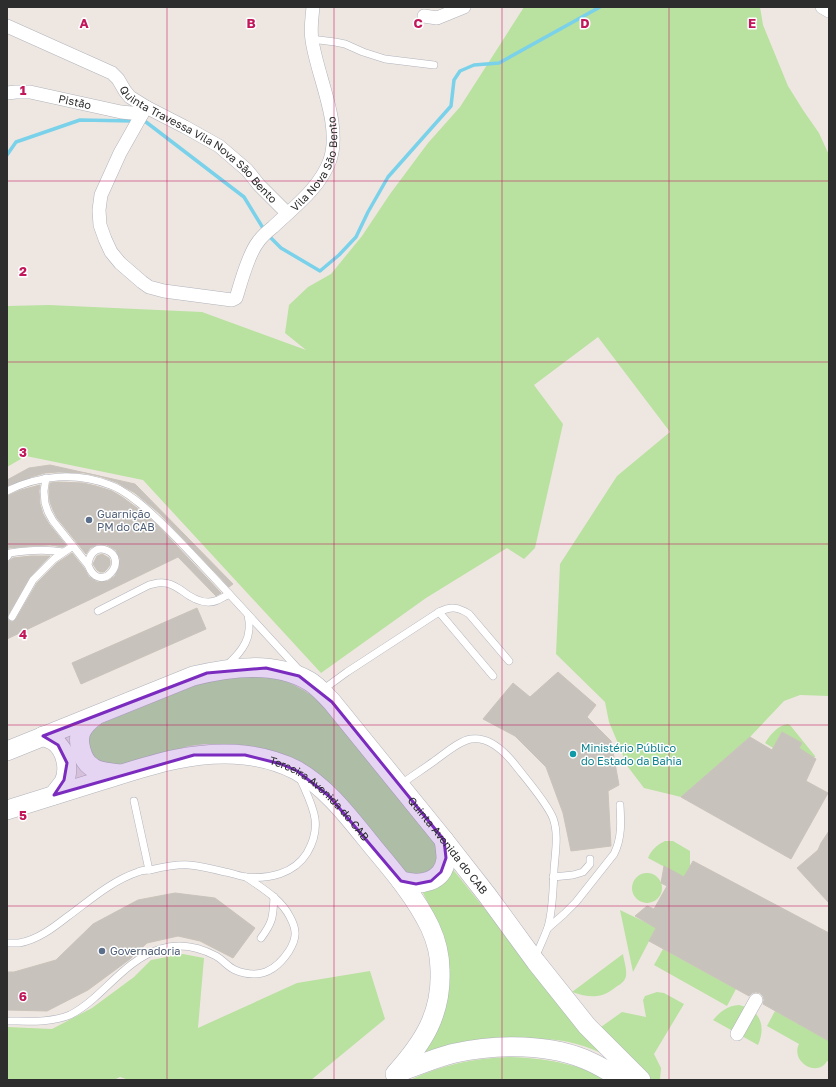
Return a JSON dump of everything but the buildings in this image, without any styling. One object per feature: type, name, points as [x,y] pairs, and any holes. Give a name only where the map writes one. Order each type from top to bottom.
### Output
[{"type":"main road","name":"Quinta Avenida do CAB","points":[[222,670],[253,668],[277,669],[294,674],[316,686],[332,702],[444,840],[487,895],[534,960],[587,1026],[641,1080]]},
{"type":"main road","points":[[7,750],[188,678],[222,670]]},
{"type":"main road","points":[[98,714],[86,723],[81,731],[80,749],[92,767],[105,772],[122,774]]},
{"type":"main road","points":[[43,736],[54,741],[58,745],[63,751],[67,763],[64,780],[54,795]]},
{"type":"main road","name":"Terceira Avenida do CAB","points":[[7,810],[122,774],[194,755],[221,753],[265,758],[297,771],[323,791],[343,810],[401,881],[422,912],[431,929],[438,951],[440,970],[439,989],[432,1020],[414,1052],[391,1077]]},
{"type":"main road","points":[[401,881],[409,883],[424,883],[431,881],[436,877],[445,865],[446,854],[444,840]]},
{"type":"main road","points":[[391,1077],[421,1064],[454,1053],[482,1049],[515,1047],[548,1050],[590,1061],[623,1080]]},
{"type":"street","name":"Vila Nova São Bento","points":[[144,110],[120,153],[101,195],[98,210],[100,225],[111,252],[120,263],[149,287],[164,291],[232,300],[237,296],[254,248],[259,240],[287,213],[300,203],[319,181],[330,160],[333,145],[333,130],[311,38],[313,7]]},
{"type":"street","points":[[424,16],[437,18],[464,7]]},
{"type":"street","points":[[822,7],[829,11]]},
{"type":"street","name":"Quinta Travessa Vila Nova São Bento","points":[[7,26],[112,73],[130,97],[144,110],[185,126],[219,146],[247,170],[259,185],[287,213]]},
{"type":"street","name":"Pistão","points":[[7,93],[30,92],[114,111],[144,110]]},
{"type":"street","points":[[737,1034],[756,1000]]},
{"type":"lane","points":[[311,38],[345,44],[362,52],[385,58],[434,65]]},
{"type":"lane","points":[[7,491],[26,483],[46,478],[68,477],[89,478],[111,485],[129,495],[147,509],[171,532],[316,686],[353,668],[447,608],[455,608],[469,614],[509,661]]},
{"type":"lane","points":[[46,478],[44,491],[45,503],[48,512],[53,521],[88,565]]},
{"type":"lane","points":[[12,617],[33,580],[54,558],[73,546]]},
{"type":"lane","points":[[7,557],[10,553],[27,550],[63,552]]},
{"type":"lane","points":[[98,611],[149,585],[157,583],[172,584],[192,598],[201,601],[217,601],[229,594]]},
{"type":"lane","points":[[439,612],[493,676]]},
{"type":"lane","points":[[222,670],[237,655],[247,641],[250,633],[248,614]]},
{"type":"lane","points":[[400,785],[460,743],[471,739],[480,739],[502,750],[541,799],[553,818],[556,836],[551,908],[547,928],[534,960]]},
{"type":"lane","points":[[7,943],[19,943],[35,938],[55,926],[111,884],[139,871],[163,866],[187,865],[208,867],[246,876],[268,877],[283,873],[296,866],[312,843],[316,832],[312,805],[297,771]]},
{"type":"lane","points":[[134,801],[149,870]]},
{"type":"lane","points":[[547,928],[576,902],[614,854],[620,839],[620,805]]},
{"type":"lane","points":[[554,877],[573,875],[583,872],[590,864],[590,859]]},
{"type":"lane","points":[[7,1021],[43,1021],[71,1014],[93,999],[127,968],[145,955],[161,948],[177,945],[191,947],[205,951],[217,957],[234,970],[256,974],[268,972],[283,960],[290,949],[295,938],[295,925],[288,912],[274,897],[246,876]]},
{"type":"lane","points":[[261,938],[268,928],[273,916],[274,897]]},
{"type":"highlighted area","points":[[266,668],[299,676],[332,702],[444,840],[446,858],[441,872],[431,881],[416,884],[401,881],[329,796],[297,771],[281,764],[245,755],[194,755],[54,795],[64,780],[67,763],[58,745],[43,736],[207,673]]},
{"type":"green space","points":[[524,7],[760,7],[763,25],[788,86],[819,133],[829,155],[829,696],[800,695],[784,701],[750,737],[681,797],[644,788],[628,767],[609,722],[605,702],[556,654],[560,564],[617,476],[670,432],[598,337],[534,385],[563,424],[535,548],[524,559],[507,548],[426,598],[321,673],[143,480],[26,456],[7,467],[7,306],[49,305],[202,312],[306,350],[285,333],[289,305],[308,287],[331,274],[362,236],[390,194],[428,143],[460,107]]},
{"type":"green space","points":[[230,675],[266,676],[285,681],[310,694],[321,702],[436,844],[438,853],[437,860],[432,869],[422,874],[411,874],[406,872],[266,750],[235,744],[204,744],[189,746],[117,767],[95,763],[87,741],[92,731],[103,723],[204,682]]},
{"type":"green space","points":[[788,724],[815,757],[804,752],[797,752],[802,743],[782,732],[773,748],[765,743],[778,728]]},
{"type":"green space","points":[[665,841],[673,841],[690,851],[690,867],[682,882],[678,874],[648,858],[655,848]]},
{"type":"green space","points":[[451,867],[601,1053],[570,1042],[537,1039],[445,1047],[425,1052],[433,1039],[435,917],[422,891]]},
{"type":"green space","points":[[647,873],[653,874],[661,882],[661,894],[653,902],[647,903],[641,902],[633,894],[632,888],[633,882],[641,874]]},
{"type":"green space","points":[[620,910],[651,925],[659,922],[633,972]]},
{"type":"green space","points":[[663,949],[736,989],[727,1006],[654,965]]},
{"type":"green space","points":[[183,954],[204,958],[198,1028],[297,983],[370,971],[385,1019],[311,1080],[129,1080],[120,1077],[114,1080],[7,1080],[7,1027],[52,1029],[92,1008],[134,977],[151,960]]},
{"type":"green space","points":[[623,954],[626,976],[620,985],[605,994],[595,996],[572,992]]},
{"type":"green space","points":[[657,992],[664,993],[684,1004],[654,1054],[661,1068],[660,1080],[641,1080],[594,1032],[622,1012],[646,1017],[643,1000],[645,996]]},
{"type":"green space","points":[[739,1005],[752,1011],[760,1020],[762,1031],[758,1045],[713,1020],[724,1010],[731,1006]]},
{"type":"green space","points":[[775,1011],[829,1041],[829,1062],[827,1061],[823,1066],[818,1068],[806,1066],[798,1057],[797,1051],[799,1044],[767,1026]]},
{"type":"green space","points":[[509,1057],[560,1062],[584,1069],[607,1080],[410,1080],[434,1070],[458,1063]]},
{"type":"waterway","points":[[140,121],[146,122],[244,197],[266,233],[281,248],[320,271],[339,255],[356,237],[388,177],[451,106],[454,80],[460,71],[474,65],[499,63],[600,7]]},
{"type":"waterway","points":[[7,155],[16,142],[80,120],[134,121]]},
{"type":"place","name":"Guarnição PM do CAB","points":[[89,520]]},
{"type":"place","name":"Ministério Público do Estado da Bahia","points":[[573,754]]},
{"type":"place","name":"Governadoria","points":[[102,951]]}]
